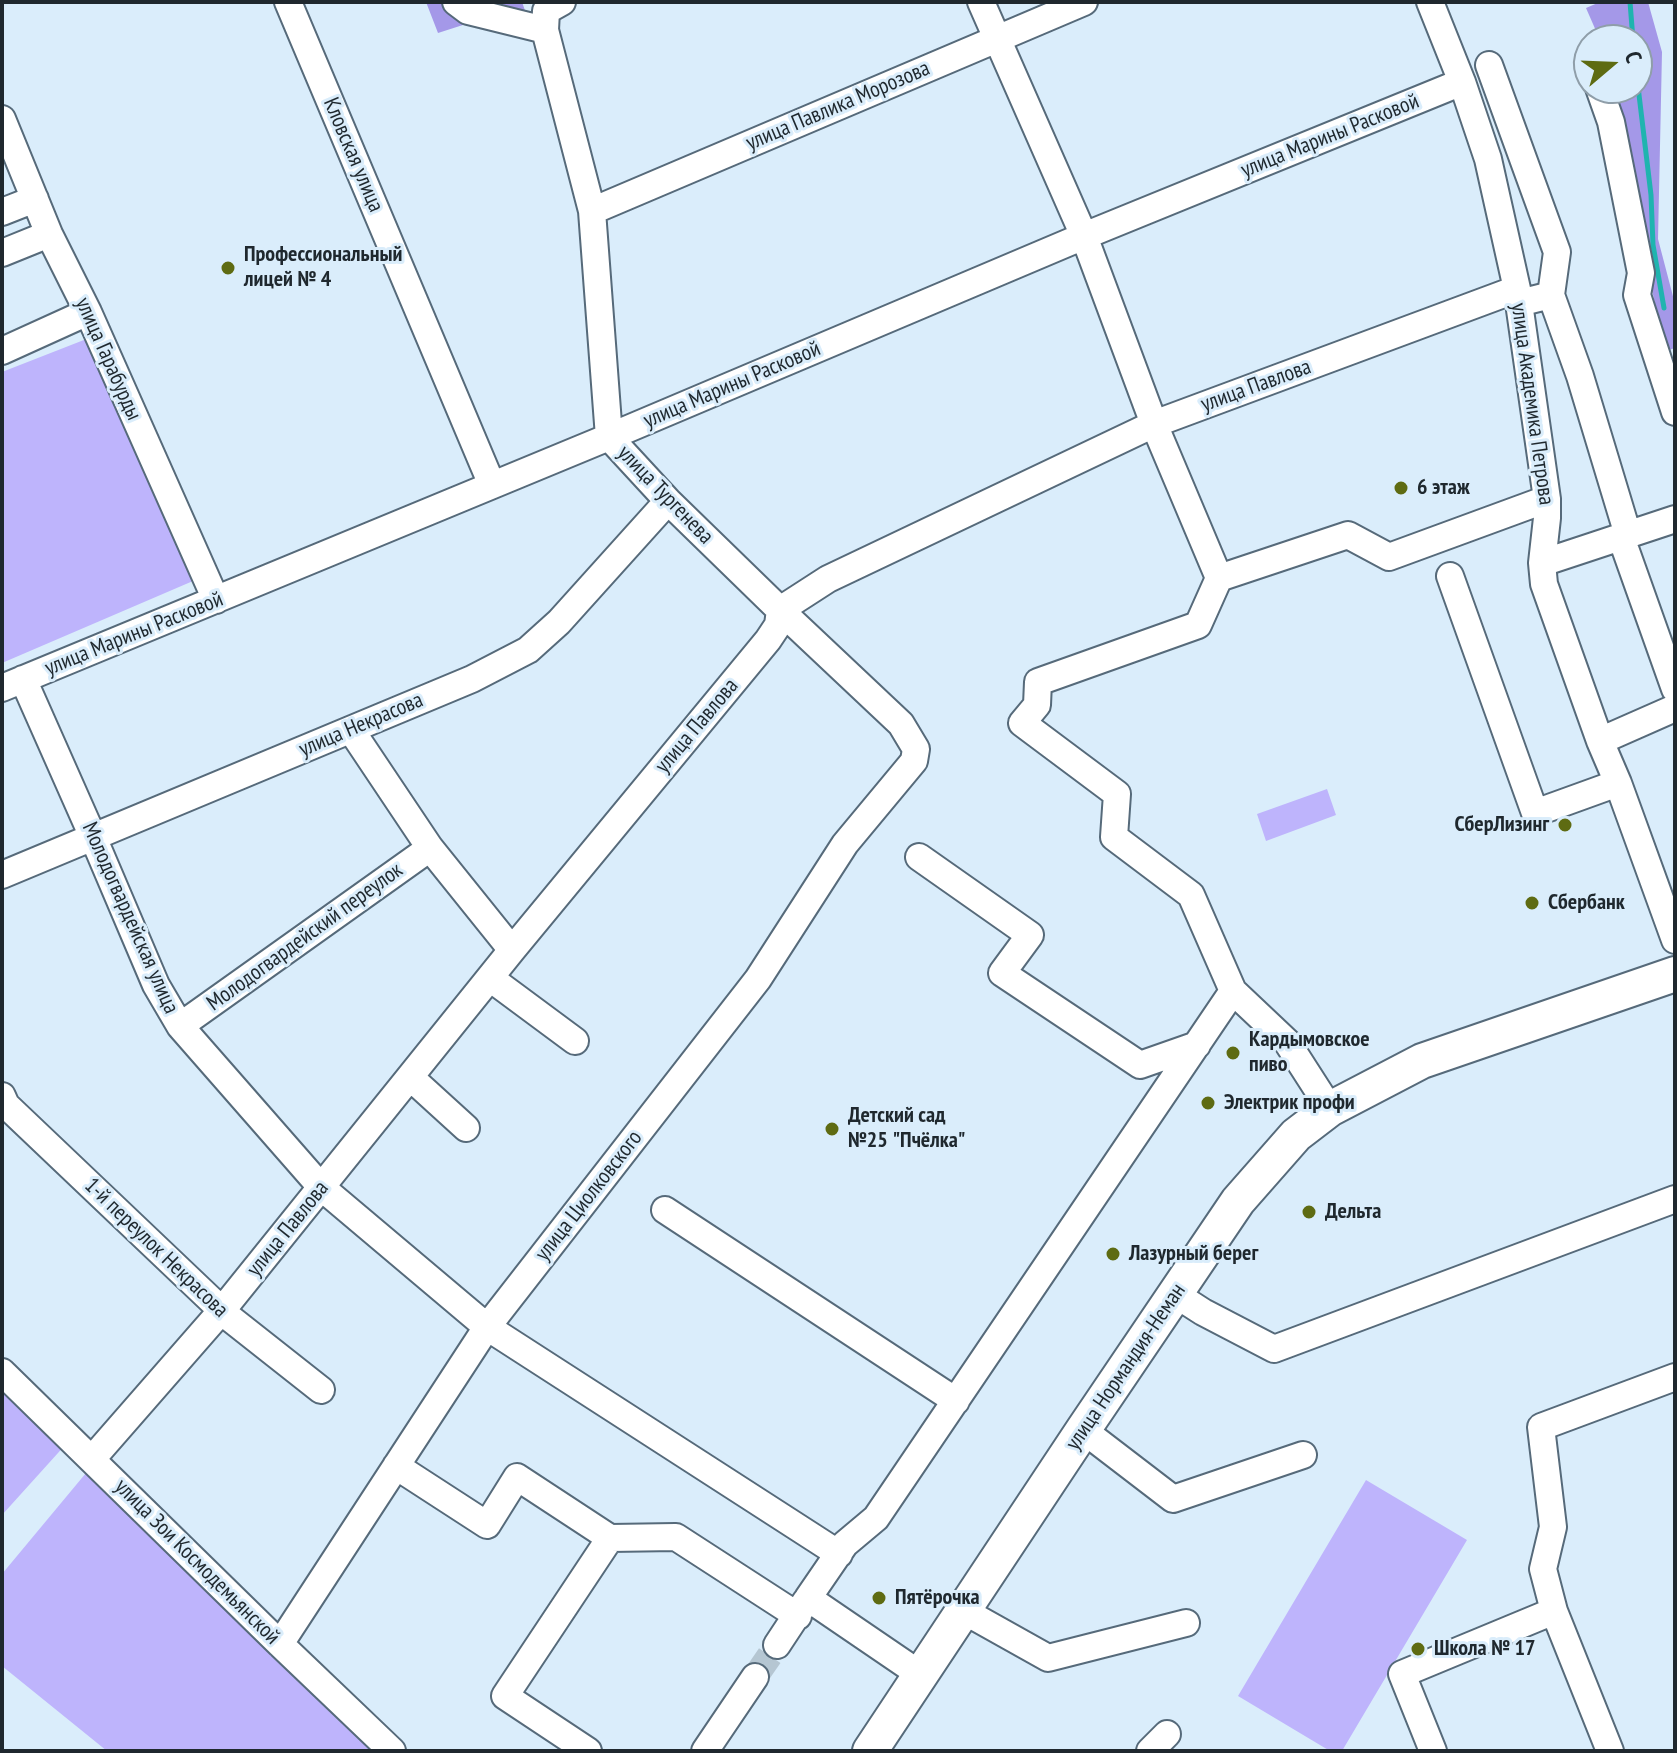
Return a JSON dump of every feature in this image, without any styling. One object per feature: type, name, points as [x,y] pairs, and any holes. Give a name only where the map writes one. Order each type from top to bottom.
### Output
[{"type":"main road","name":"улица Нормандия-Неман","points":[[870,1751],[1238,1201],[1296,1135],[1330,1109],[1422,1061],[1675,974]]},
{"type":"street","name":"Кловская улица","points":[[288,2],[492,485]]},
{"type":"street","points":[[456,2],[468,11],[551,14]]},
{"type":"street","points":[[981,2],[1084,236],[1154,424],[1219,578],[1198,625],[1038,682],[1037,705],[1022,723],[1117,794],[1114,837],[1191,895],[1233,991],[1287,1042],[1330,1109]]},
{"type":"street","name":"улица Павлика Морозова","points":[[592,211],[1084,2]]},
{"type":"street","name":"улица Академика Петрова","points":[[1430,2],[1488,159],[1518,296],[1547,499],[1542,563],[1544,584],[1675,940]]},
{"type":"street","name":"улица Тургенева","points":[[551,14],[592,211],[609,437],[668,501],[901,724],[916,749],[914,761]]},
{"type":"street","points":[[1489,65],[1557,252],[1551,295],[1580,376],[1625,536],[1675,689]]},
{"type":"street","name":"улица Марины Расковой","points":[[12,684],[1084,236],[1462,82]]},
{"type":"street","points":[[1605,104],[1611,122],[1641,273],[1637,295],[1675,412]]},
{"type":"street","name":"улица Гарабурды","points":[[2,119],[49,234],[88,312],[216,600]]},
{"type":"street","points":[[2,212],[35,199]]},
{"type":"street","points":[[2,253],[49,234]]},
{"type":"street","name":"улица Павлова","points":[[92,1459],[223,1309],[512,950],[768,640],[778,625],[780,610],[828,579],[1154,424],[1518,296],[1551,295]]},
{"type":"street","points":[[2,351],[88,312]]},
{"type":"street","points":[[1219,578],[1348,535],[1389,557],[1547,499]]},
{"type":"street","name":"улица Некрасова","points":[[2,875],[472,679],[528,650],[559,622],[668,501]]},
{"type":"street","points":[[1542,563],[1675,519]]},
{"type":"street","points":[[1450,576],[1535,813],[1618,783]]},
{"type":"street","name":"Молодогвардейская улица","points":[[12,684],[93,837],[156,985],[180,1026],[321,1187],[487,1327],[839,1554]]},
{"type":"street","points":[[1600,741],[1675,708]]},
{"type":"street","points":[[351,730],[430,848],[512,950]]},
{"type":"street","name":"улица Циолковского","points":[[280,1644],[487,1327],[758,979],[845,844],[914,761]]},
{"type":"street","name":"Молодогвардейский переулок","points":[[180,1026],[430,848]]},
{"type":"street","points":[[919,857],[1030,935],[1002,973],[1140,1065],[1197,1045]]},
{"type":"street","points":[[490,978],[575,1041]]},
{"type":"street","points":[[777,1645],[845,1544],[876,1518],[1233,991]]},
{"type":"street","points":[[410,1077],[466,1128]]},
{"type":"street","name":"1-й переулок Некрасова","points":[[2,1096],[6,1105],[231,1319],[321,1390]]},
{"type":"street","points":[[1175,1294],[1274,1349],[1675,1199]]},
{"type":"street","points":[[665,1210],[956,1401]]},
{"type":"street","name":"улица Зои Космодемьянской","points":[[2,1372],[392,1751]]},
{"type":"street","points":[[1610,1751],[1554,1611],[1543,1569],[1553,1527],[1541,1427],[1675,1377]]},
{"type":"street","points":[[1083,1430],[1173,1499],[1303,1455]]},
{"type":"street","points":[[396,1466],[487,1525],[517,1477],[610,1538],[676,1537],[921,1675]]},
{"type":"street","points":[[588,1751],[505,1696],[610,1538]]},
{"type":"street","points":[[964,1611],[1048,1658],[1186,1623]]},
{"type":"street","points":[[1433,1751],[1402,1674],[1554,1611]]},
{"type":"street","points":[[705,1751],[755,1677]]},
{"type":"shaded area","points":[[426,2],[522,2],[535,39],[466,24],[438,33]]},
{"type":"shaded area","points":[[1600,2],[1648,2],[1662,52],[1658,239],[1675,304],[1675,348],[1666,351],[1616,104],[1653,104],[1653,24],[1593,24],[1586,8]]},
{"type":"shaded area","points":[[89,338],[193,581],[2,663],[2,372]]},
{"type":"shaded area","points":[[1327,789],[1336,815],[1266,841],[1257,814]]},
{"type":"shaded area","points":[[2,1382],[67,1443],[2,1515]]},
{"type":"shaded area","points":[[86,1473],[371,1751],[107,1751],[2,1666],[2,1574]]},
{"type":"shaded area","points":[[1366,1480],[1467,1540],[1342,1751],[1330,1751],[1238,1696]]},
{"type":"waterway","points":[[1630,2],[1632,24]]},
{"type":"waterway","points":[[1640,104],[1651,195],[1653,245],[1664,308]]},
{"type":"tunnel","points":[[755,1677],[777,1645]]},
{"type":"place","name":"Профессиональный лицей № 4","points":[[228,268]]},
{"type":"place","name":"6 этаж","points":[[1401,488]]},
{"type":"place","name":"СберЛизинг","points":[[1565,825]]},
{"type":"place","name":"Сбербанк","points":[[1532,903]]},
{"type":"place","name":"Кардымовское пиво","points":[[1233,1053]]},
{"type":"place","name":"Электрик профи","points":[[1208,1103]]},
{"type":"place","name":"Детский сад №25 \"Пчёлка\"","points":[[832,1129]]},
{"type":"place","name":"Дельта","points":[[1309,1212]]},
{"type":"place","name":"Лазурный берег","points":[[1113,1254]]},
{"type":"place","name":"Пятёрочка","points":[[879,1598]]},
{"type":"place","name":"Школа № 17","points":[[1418,1649]]}]
